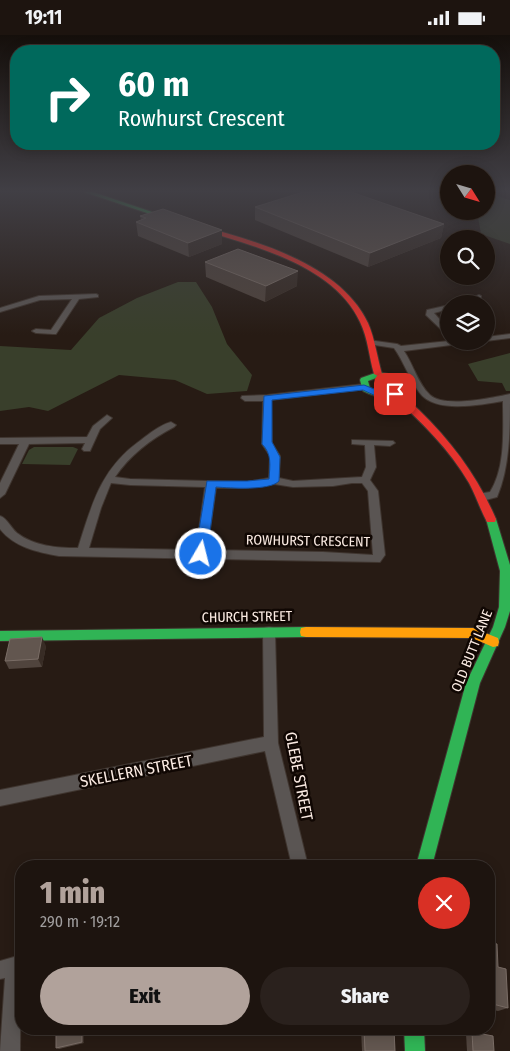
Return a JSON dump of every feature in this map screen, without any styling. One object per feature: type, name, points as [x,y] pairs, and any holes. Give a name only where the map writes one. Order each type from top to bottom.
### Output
[{"type":"street","points":[[231,239],[277,255],[308,269],[335,285],[353,301],[362,316],[371,342],[378,374]]},
{"type":"street","points":[[0,310],[39,298],[96,296]]},
{"type":"street","points":[[53,332],[77,297]]},
{"type":"street","points":[[440,309],[430,312],[430,315],[440,326]]},
{"type":"street","points":[[36,331],[63,333]]},
{"type":"street","points":[[495,338],[510,336]]},
{"type":"street","points":[[371,342],[388,343],[399,349],[427,397],[436,403],[448,404],[509,397],[508,455],[504,480],[493,495],[482,497]]},
{"type":"street","points":[[399,349],[440,344]]},
{"type":"street","points":[[245,398],[268,398],[364,387],[380,395],[395,394],[402,387],[400,381],[394,377],[378,374],[369,376],[364,380],[364,387]]},
{"type":"street","name":"OLD BUTT LANE","points":[[395,394],[422,416],[455,453],[482,497],[505,565],[505,607],[493,642],[475,678],[444,779],[425,860]]},
{"type":"street","points":[[268,398],[267,444],[270,446],[275,457],[274,481]]},
{"type":"street","points":[[0,441],[89,444],[96,428],[107,418]]},
{"type":"street","points":[[82,552],[101,492],[114,470],[150,437],[171,425]]},
{"type":"street","points":[[150,437],[160,442]]},
{"type":"street","points":[[0,494],[25,441]]},
{"type":"street","points":[[355,442],[390,443]]},
{"type":"street","points":[[109,479],[130,482],[247,485],[274,481],[293,484],[365,480],[371,474],[372,465],[369,442]]},
{"type":"street","name":"ROWHURST CRESCENT","points":[[0,520],[5,529],[18,540],[35,548],[59,552],[376,559],[379,555],[373,491],[365,480]]},
{"type":"street","points":[[201,554],[211,484]]},
{"type":"street","name":"CHURCH STREET","points":[[0,636],[269,632],[473,633],[493,642]]},
{"type":"street","name":"GLEBE STREET","points":[[269,632],[271,743],[299,860]]},
{"type":"street","name":"SKELLERN STREET","points":[[0,798],[271,743]]},
{"type":"street","points":[[10,1051],[12,967]]},
{"type":"street","points":[[414,1035],[415,1051]]},
{"type":"green space","points":[[497,239],[510,239],[510,244]]},
{"type":"green space","points":[[178,282],[196,282],[212,307],[227,344],[252,375],[247,391],[207,394],[175,380],[119,375],[48,411],[29,407],[0,411],[0,346],[71,350],[99,318],[137,298]]},
{"type":"green space","points":[[510,353],[510,391],[506,391],[502,383],[478,381],[468,364]]},
{"type":"green space","points":[[34,447],[73,447],[78,449],[70,465],[22,464],[29,450]]},
{"type":"building","points":[[179,239],[197,239],[188,243]]},
{"type":"building","points":[[336,239],[405,239],[370,253]]},
{"type":"building","points":[[238,249],[298,271],[266,286],[205,262]]},
{"type":"building","points":[[42,637],[38,659],[5,661],[10,639]]},
{"type":"building","points":[[495,944],[497,944],[498,967],[506,969],[508,1008],[495,1005]]},
{"type":"building","points":[[56,1035],[82,1035],[82,1042],[56,1048]]},
{"type":"building","points":[[364,1035],[394,1035],[395,1051],[365,1051]]},
{"type":"building","points":[[472,1035],[493,1036],[494,1051],[473,1051]]},
{"type":"traffic: fast","points":[[378,374],[396,378],[403,387],[390,395],[380,395],[366,389],[364,380],[378,374]]},
{"type":"traffic: fast","points":[[426,860],[473,683],[499,627],[505,607],[506,571],[491,519]]},
{"type":"traffic: fast","points":[[0,636],[306,632]]},
{"type":"traffic: fast","points":[[414,1035],[415,1051]]},
{"type":"traffic: slow","points":[[306,632],[473,633],[493,642]]},
{"type":"traffic: jam","points":[[237,239],[290,258],[311,269],[347,297],[364,322],[378,374]]},
{"type":"traffic: jam","points":[[395,394],[425,421],[451,450],[474,483],[491,519]]},
{"type":"route","points":[[201,554],[211,484],[247,485],[274,481],[275,457],[270,446],[267,444],[268,398],[364,387],[370,392],[380,395],[395,394]]}]
